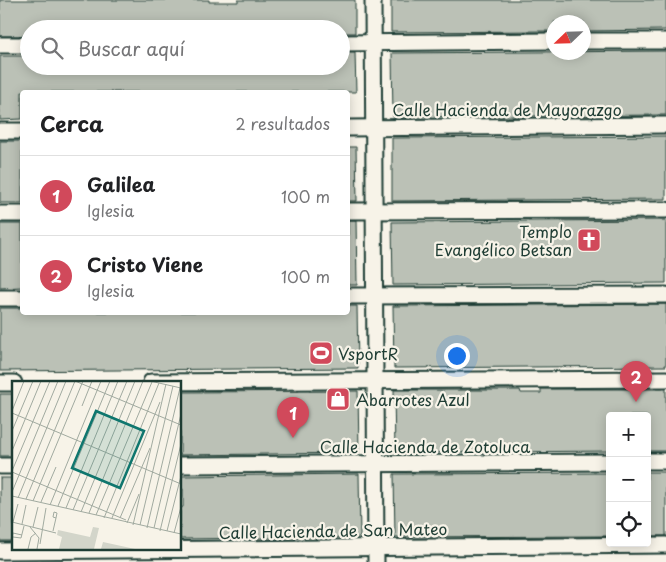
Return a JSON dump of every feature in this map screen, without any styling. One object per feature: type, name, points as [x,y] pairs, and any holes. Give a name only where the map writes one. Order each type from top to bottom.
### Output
[{"type":"street","points":[[373,0],[376,562]]},
{"type":"street","points":[[350,43],[546,41]]},
{"type":"street","points":[[591,41],[666,41]]},
{"type":"street","points":[[0,45],[20,45]]},
{"type":"street","name":"Calle Hacienda de Mayorazgo","points":[[350,128],[666,125]]},
{"type":"street","points":[[0,131],[20,130]]},
{"type":"street","points":[[350,211],[666,210]]},
{"type":"street","points":[[0,214],[20,214]]},
{"type":"street","points":[[350,296],[666,295]]},
{"type":"street","points":[[0,298],[20,298]]},
{"type":"street","points":[[181,382],[666,379]]},
{"type":"street","points":[[651,461],[666,461]]},
{"type":"street","name":"Calle Hacienda de Zotoluca","points":[[181,465],[606,462]]},
{"type":"street","name":"Calle Hacienda de San Mateo","points":[[181,549],[666,545]]},
{"type":"street","name":"Calle Hacienda de San Mateo","points":[[0,551],[94,550]]},
{"type":"building","points":[[0,0],[209,0],[209,2],[238,2],[238,0],[355,0],[355,33],[350,33],[350,20],[20,20],[20,36],[0,36]]},
{"type":"building","points":[[391,0],[666,0],[666,30],[591,31],[591,15],[546,15],[546,31],[391,32]]},
{"type":"building","points":[[666,51],[666,115],[393,117],[392,53],[546,52],[546,60],[591,60],[591,52]]},
{"type":"building","points":[[350,53],[355,53],[356,92],[350,92],[350,90],[20,90],[20,119],[0,120],[0,56],[20,56],[20,75],[350,75]]},
{"type":"building","points":[[666,136],[666,199],[392,201],[392,138]]},
{"type":"building","points":[[0,141],[20,141],[20,203],[0,203]]},
{"type":"building","points":[[350,147],[356,147],[357,201],[350,201]]},
{"type":"building","points":[[350,220],[356,220],[357,285],[350,285]]},
{"type":"building","points":[[666,220],[666,283],[393,285],[392,222]]},
{"type":"building","points":[[0,224],[20,224],[20,287],[0,288]]},
{"type":"building","points":[[666,304],[666,366],[394,368],[393,306]]},
{"type":"building","points":[[350,306],[357,306],[358,368],[0,371],[0,308],[20,308],[20,315],[350,315]]},
{"type":"building","points":[[541,389],[666,389],[666,451],[651,451],[651,412],[606,412],[606,451],[395,453],[394,390],[520,390],[521,393],[541,393]]},
{"type":"building","points":[[358,391],[359,453],[181,455],[181,392]]},
{"type":"building","points":[[0,394],[12,394],[12,456],[0,456]]},
{"type":"building","points":[[651,472],[666,472],[666,536],[651,536]]},
{"type":"building","points":[[606,473],[606,536],[395,537],[394,474]]},
{"type":"building","points":[[359,474],[360,537],[181,539],[183,489],[181,489],[181,476]]},
{"type":"building","points":[[0,478],[12,478],[12,541],[0,541]]},
{"type":"place","name":"Templo Evangélico Betsan","points":[[589,240]]},
{"type":"place","name":"VsportR","points":[[321,353]]},
{"type":"place","name":"Abarrotes Azul","points":[[338,399]]},
{"type":"place","name":"Cristo Viene","points":[[636,402]]},
{"type":"place","name":"Galilea","points":[[293,438]]}]
